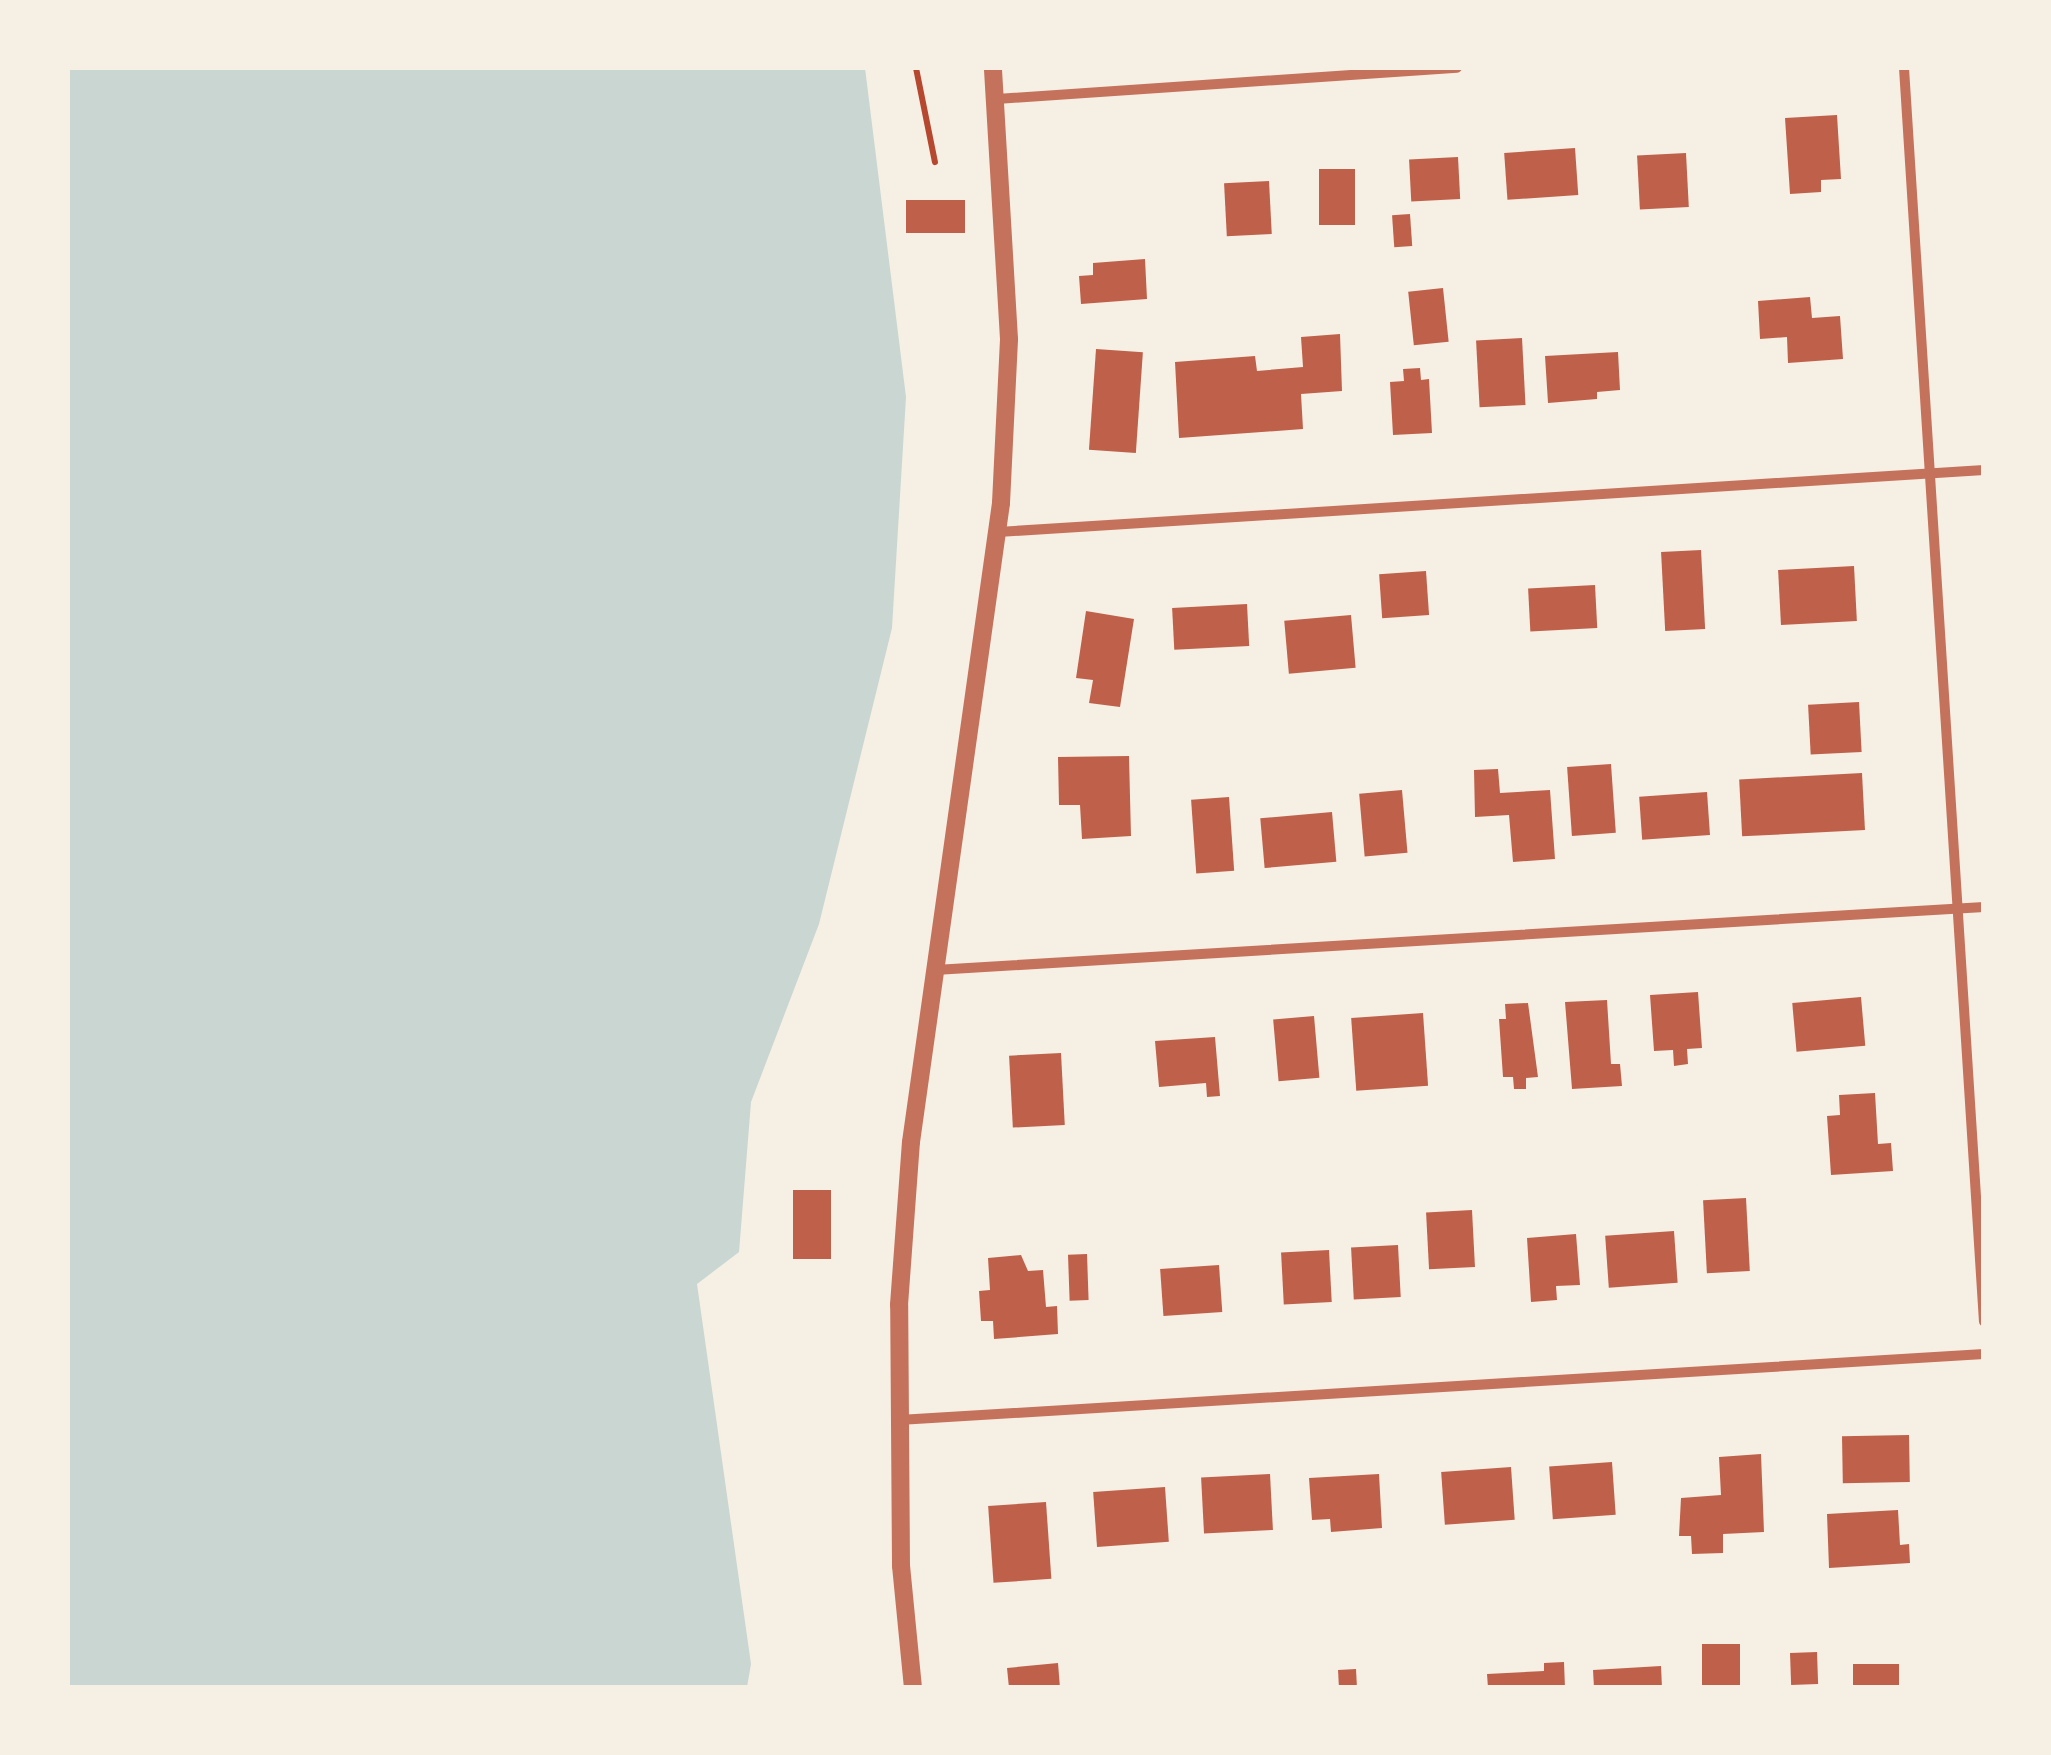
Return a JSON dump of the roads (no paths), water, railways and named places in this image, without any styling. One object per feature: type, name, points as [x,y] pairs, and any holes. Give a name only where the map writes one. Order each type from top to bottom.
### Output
[{"type":"street","points":[[913,1688],[901,1566],[898,1420],[911,1142],[998,532],[1009,339],[993,68]]},
{"type":"street","points":[[997,98],[1457,68]]},
{"type":"street","points":[[1904,68],[1984,1321]]},
{"type":"street","points":[[998,532],[1984,470]]},
{"type":"street","points":[[934,970],[1984,906]]},
{"type":"street","points":[[898,1420],[1984,1354]]}]
